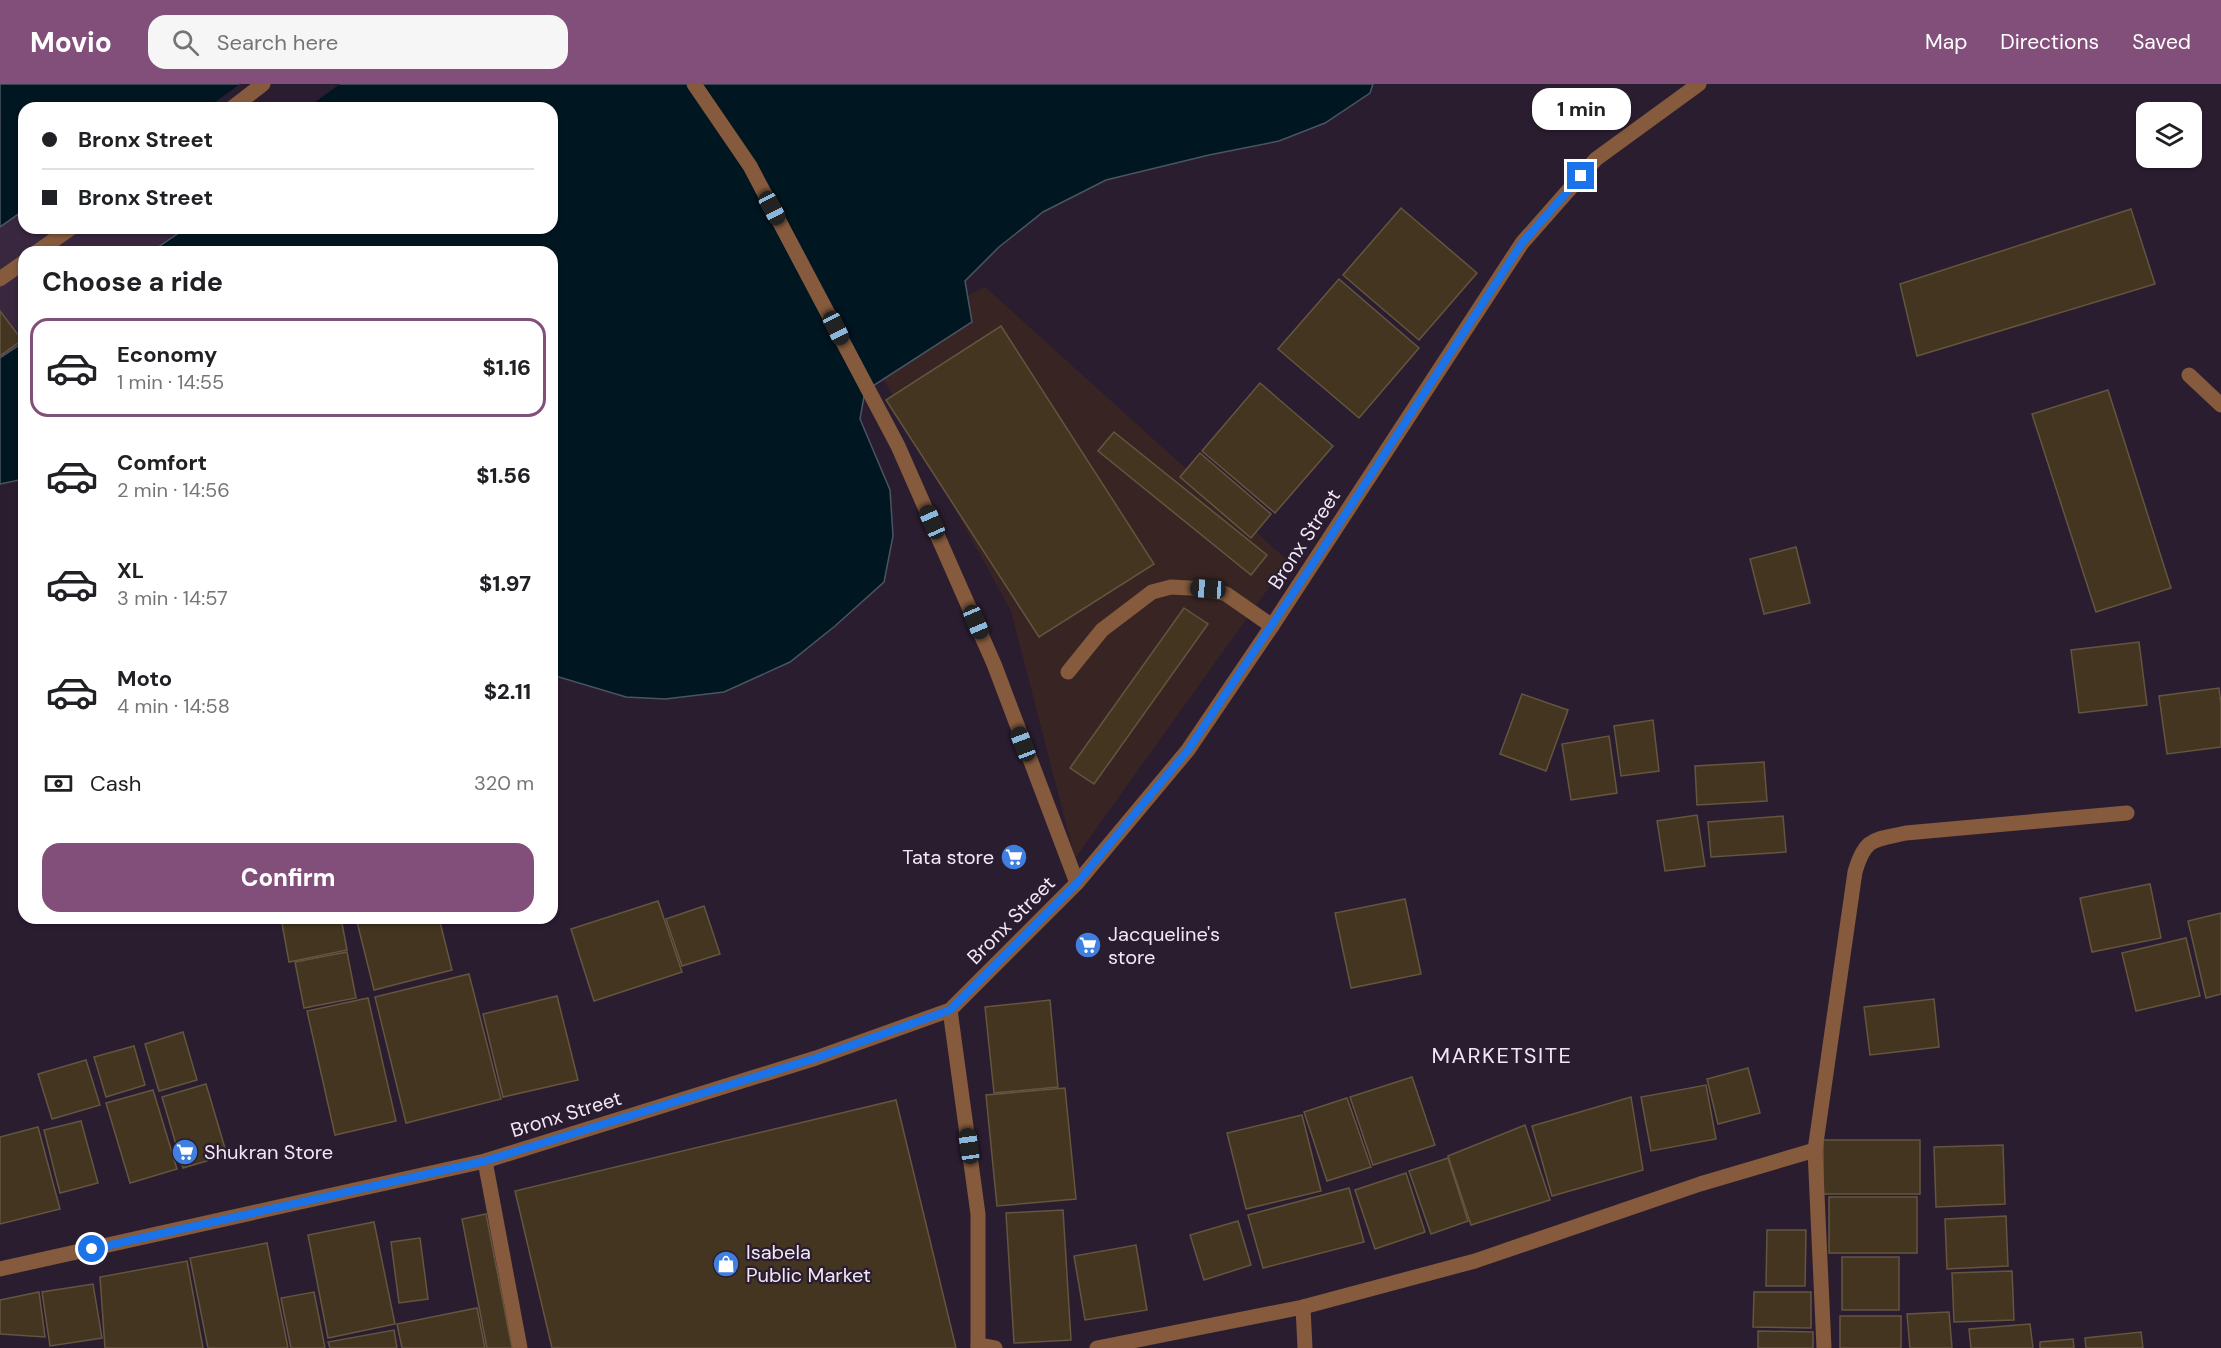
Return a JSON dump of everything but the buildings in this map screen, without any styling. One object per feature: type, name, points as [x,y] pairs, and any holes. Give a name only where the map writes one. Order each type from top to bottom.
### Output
[{"type":"street","points":[[240,102],[263,84]]},
{"type":"street","points":[[694,84],[750,166],[898,446],[994,664],[1077,883]]},
{"type":"street","name":"Bronx Street","points":[[0,1269],[485,1161],[816,1058],[950,1010],[1077,883],[1188,750],[1272,626],[1522,243],[1596,159],[1699,84]]},
{"type":"street","points":[[46,246],[62,234]]},
{"type":"street","points":[[0,279],[18,266]]},
{"type":"street","points":[[2189,375],[2221,405]]},
{"type":"street","points":[[1068,672],[1102,630],[1152,592],[1171,587],[1208,589],[1226,594],[1272,626]]},
{"type":"street","points":[[1824,1348],[1815,1150],[1855,872],[1860,855],[1870,841],[1906,833],[2127,813]]},
{"type":"street","points":[[950,1010],[978,1214],[978,1347],[995,1348]]},
{"type":"street","points":[[1096,1348],[1303,1307],[1475,1261],[1700,1184],[1815,1150]]},
{"type":"street","points":[[485,1161],[520,1348]]},
{"type":"street","points":[[1303,1307],[1305,1348]]},
{"type":"shaded area","points":[[18,214],[18,234],[176,234],[159,246],[18,246],[18,346],[0,358],[0,227]]},
{"type":"shaded area","points":[[985,287],[1288,561],[1075,858],[1011,611],[866,347]]},
{"type":"water","points":[[0,84],[1373,84],[1370,93],[1325,123],[1279,141],[1106,180],[1043,212],[999,247],[965,281],[972,322],[865,391],[860,419],[890,490],[893,536],[884,582],[790,662],[724,692],[665,699],[626,697],[558,677],[558,246],[160,246],[177,234],[558,234],[558,102],[18,102],[18,214],[0,227]]},
{"type":"water","points":[[18,346],[18,480],[0,484],[0,358]]},
{"type":"pier","points":[[240,84],[340,84],[315,102],[215,102]]},
{"type":"place","name":"Tata store","points":[[1014,857]]},
{"type":"place","name":"Jacqueline's store","points":[[1088,945]]},
{"type":"place","name":"Shukran Store","points":[[185,1152]]},
{"type":"place","name":"Isabela Public Market","points":[[726,1264]]},
{"type":"district","name":"MARKETSITE","points":[[1502,1055]]},
{"type":"route","points":[[92,1249],[485,1161],[816,1058],[950,1010],[1077,883],[1188,750],[1272,626],[1522,243],[1581,176]]}]
